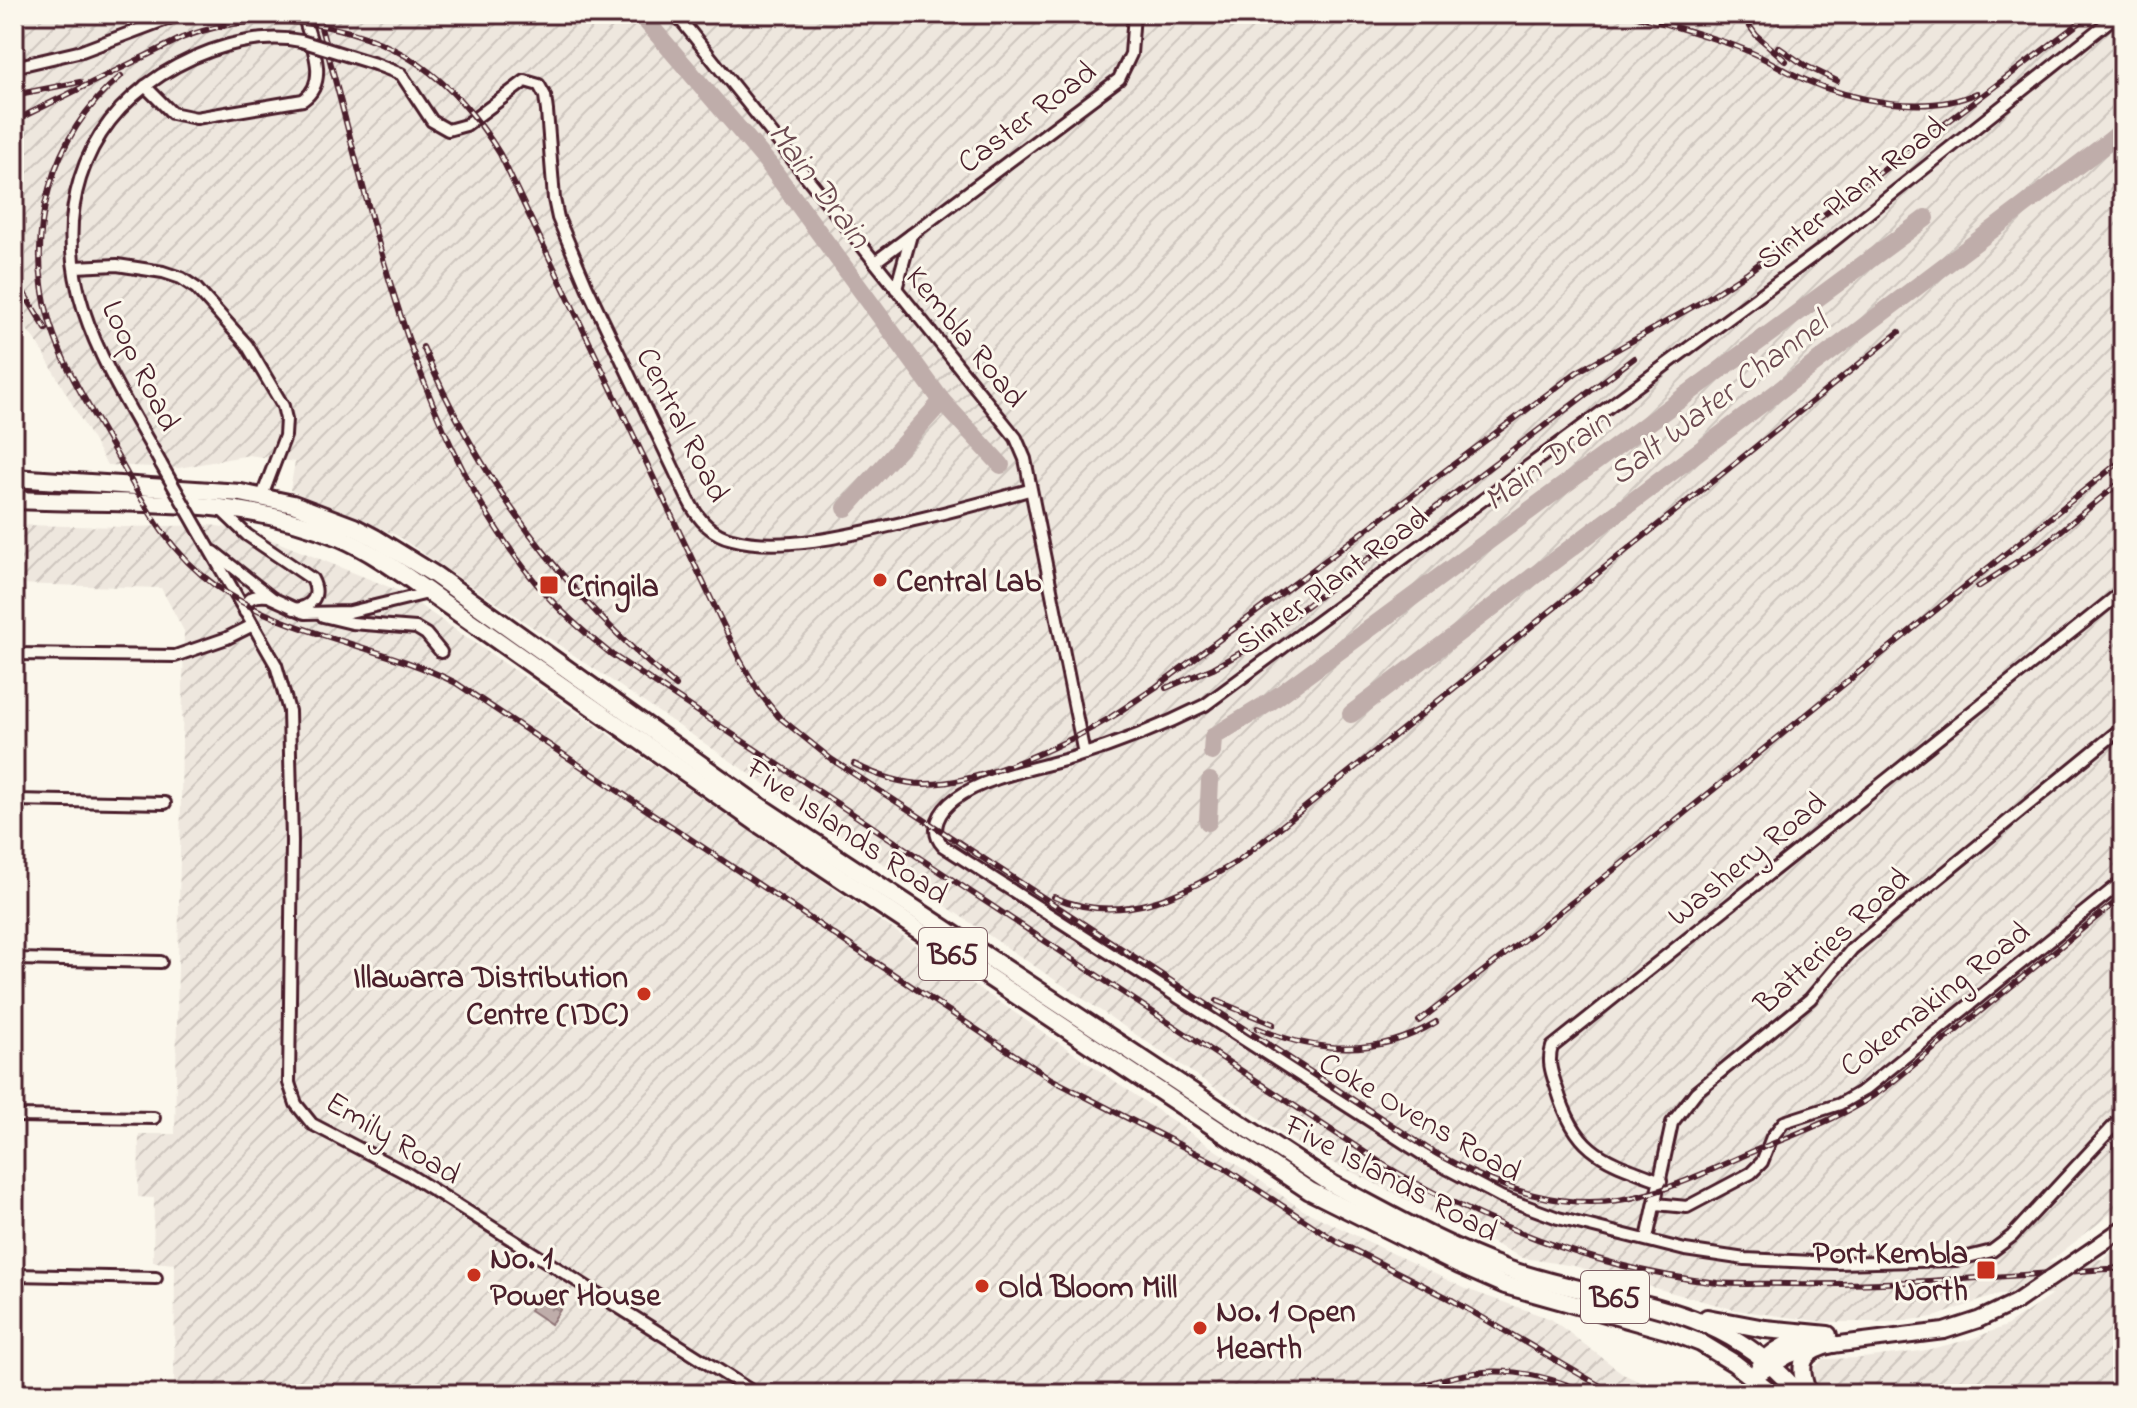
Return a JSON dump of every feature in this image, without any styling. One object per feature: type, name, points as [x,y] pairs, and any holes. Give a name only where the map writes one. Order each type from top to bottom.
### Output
[{"type":"main road","name":"Five Islands Road","points":[[14,478],[220,490],[262,496],[354,527],[435,575],[759,806],[1332,1184],[1420,1230],[1507,1269],[1674,1311],[1707,1323],[1768,1363],[1799,1394]]},
{"type":"main road","name":"Five Islands Road","points":[[14,500],[218,507],[295,522],[344,539],[376,556],[430,593],[756,822],[1310,1191],[1505,1285],[1670,1331],[1701,1343],[1773,1394]]},
{"type":"main road","points":[[1674,1311],[1830,1339]]},
{"type":"main road","points":[[1808,1394],[1801,1372],[1804,1358],[1830,1339]]},
{"type":"street","points":[[145,14],[149,26]]},
{"type":"street","points":[[14,67],[82,51],[180,14]]},
{"type":"street","points":[[145,86],[172,113],[196,118],[303,100],[315,89],[318,71],[303,14]]},
{"type":"street","name":"Kembla Road","points":[[676,14],[1016,438],[1025,459],[1084,754]]},
{"type":"street","name":"Caster Road","points":[[875,262],[1119,79],[1131,54],[1134,14]]},
{"type":"street","name":"Sinter Plant Road","points":[[936,837],[935,828],[941,814],[962,794],[1160,728],[1205,705],[1828,245],[2118,14]]},
{"type":"street","name":"Loop Road","points":[[230,587],[112,375],[84,310],[72,244],[73,203],[87,156],[112,118],[145,86],[184,62],[232,44],[263,38],[301,41],[401,74],[432,121],[448,130],[466,125],[521,83],[530,80]]},
{"type":"street","name":"Central Road","points":[[530,80],[539,85],[545,96],[558,218],[587,287],[688,499],[694,511],[710,528],[732,539],[747,542],[836,539],[1029,490]]},
{"type":"street","points":[[896,289],[911,235]]},
{"type":"street","points":[[75,267],[117,265],[145,268],[181,278],[196,288],[247,345],[283,406],[286,419],[285,436],[262,496]]},
{"type":"street","points":[[218,507],[243,533],[312,579],[316,589],[314,600],[306,606],[292,609]]},
{"type":"street","name":"Loop Road","points":[[208,546],[270,597],[305,613],[350,612],[430,593]]},
{"type":"street","points":[[230,587],[252,590],[270,597]]},
{"type":"street","name":"Emily Road","points":[[230,587],[280,673],[289,711],[292,841],[289,1083],[296,1104],[312,1124],[408,1174],[756,1394]]},
{"type":"street","name":"Washery Road","points":[[1661,1181],[1601,1158],[1577,1135],[1564,1112],[1550,1067],[1552,1047],[2123,591]]},
{"type":"street","points":[[245,614],[249,599],[270,597]]},
{"type":"street","points":[[335,612],[371,625]]},
{"type":"street","points":[[305,613],[371,625],[420,629],[441,652]]},
{"type":"street","points":[[14,654],[175,656],[251,626]]},
{"type":"street","name":"Batteries Road","points":[[1647,1239],[1672,1123],[1696,1092],[1810,999],[1852,949],[2123,727]]},
{"type":"street","points":[[14,800],[165,803]]},
{"type":"street","name":"Coke Ovens Road","points":[[936,837],[943,846],[1433,1161],[1501,1197],[1558,1218],[1685,1250],[1745,1259],[1912,1263],[1980,1256],[2012,1236],[2123,1116]]},
{"type":"street","name":"Cokemaking Road","points":[[1656,1204],[1687,1207],[1751,1173],[1762,1162],[1779,1126],[1795,1117],[1840,1104],[1864,1090],[2123,881]]},
{"type":"street","points":[[14,959],[161,962]]},
{"type":"street","points":[[14,1116],[154,1118]]},
{"type":"street","points":[[1753,1377],[1768,1363],[1830,1339],[1879,1338],[1944,1331],[1978,1320],[2016,1302],[2123,1228]]},
{"type":"street","points":[[14,1275],[156,1278]]},
{"type":"shaded area","points":[[14,14],[2123,14],[2123,1204],[2048,1263],[2103,1259],[2123,1243],[2123,1394],[1821,1394],[1809,1373],[1823,1359],[1922,1351],[1968,1340],[2006,1326],[2052,1295],[1999,1294],[1934,1317],[1893,1322],[1824,1322],[1736,1310],[1574,1266],[1523,1258],[1304,1148],[396,535],[290,490],[295,462],[249,455],[179,468],[107,465],[38,344],[14,313]]},
{"type":"shaded area","points":[[14,525],[210,525],[250,531],[399,591],[1303,1210],[1466,1289],[1551,1319],[1625,1375],[1666,1394],[174,1394],[175,1264],[153,1262],[154,1198],[138,1197],[139,1134],[175,1134],[184,631],[161,588],[14,584]]},
{"type":"water","points":[[541,1292],[563,1305],[551,1324],[530,1310]]},
{"type":"waterway","name":"Main Drain","points":[[640,14],[768,163],[942,401],[1001,465]]},
{"type":"waterway","name":"Salt Water Channel","points":[[1351,714],[2123,131]]},
{"type":"waterway","name":"Main Drain","points":[[1212,752],[1213,737],[1270,702],[1926,218]]},
{"type":"waterway","name":"Main Drain","points":[[846,508],[942,401]]},
{"type":"waterway","name":"Main Drain","points":[[1208,822],[1210,781]]},
{"type":"railway","points":[[1631,14],[1751,52],[1822,87],[1844,94],[1890,103],[1936,104],[1977,93]]},
{"type":"railway","points":[[1741,14],[1756,35],[1786,61]]},
{"type":"railway","points":[[1111,717],[1156,687],[1577,372],[1748,272],[2091,14]]},
{"type":"railway","points":[[318,17],[400,313],[426,387],[457,457],[493,523],[536,583],[562,612],[611,654],[1384,1165],[1503,1225],[1545,1242],[1630,1268],[1718,1283],[1874,1283],[2123,1268]]},
{"type":"railway","points":[[14,121],[182,38],[212,28],[242,23],[287,22],[335,28],[393,49],[418,64],[462,103],[500,154],[740,660],[758,691],[779,717],[831,759],[1427,1148],[1506,1186],[1561,1200],[1618,1200],[1674,1185],[1824,1122],[1890,1084],[2123,896]]},
{"type":"railway","points":[[1778,47],[1806,66],[1837,81]]},
{"type":"railway","points":[[121,76],[96,100],[76,127],[60,157],[42,221],[40,255],[43,289],[56,340],[79,389],[158,525],[199,572],[216,586],[273,617],[396,658],[456,683],[1051,1079],[1223,1167],[1336,1241],[1452,1300],[1614,1394]]},
{"type":"railway","points":[[14,95],[80,82]]},
{"type":"railway","points":[[14,277],[46,329]]},
{"type":"railway","points":[[1054,897],[1103,909],[1127,908],[1172,895],[1238,861],[1899,332]]},
{"type":"railway","points":[[423,347],[470,443],[528,532],[597,613],[676,686]]},
{"type":"railway","points":[[1166,688],[1213,668],[1253,646],[1634,358]]},
{"type":"railway","points":[[1419,1021],[1620,865],[2123,459]]},
{"type":"railway","points":[[1978,587],[2046,543],[2123,480]]},
{"type":"railway","points":[[854,764],[906,782],[948,782],[1026,759],[1120,712]]},
{"type":"railway","points":[[1217,1001],[1273,1024]]},
{"type":"railway","points":[[1257,1028],[1302,1043],[1348,1048],[1392,1041],[1436,1022]]},
{"type":"railway","points":[[1398,1394],[1450,1378],[1494,1372],[1539,1377],[1591,1394]]},
{"type":"place","name":"Central Lab","points":[[880,580]]},
{"type":"place","name":"Cringila","points":[[549,585]]},
{"type":"place","name":"Illawarra Distribution Centre (IDC)","points":[[644,994]]},
{"type":"place","name":"Port Kembla North","points":[[1986,1270]]},
{"type":"place","name":"No. 1 Power House","points":[[474,1275]]},
{"type":"place","name":"Old Bloom Mill","points":[[982,1286]]},
{"type":"place","name":"No. 1 Open Hearth","points":[[1200,1328]]}]
